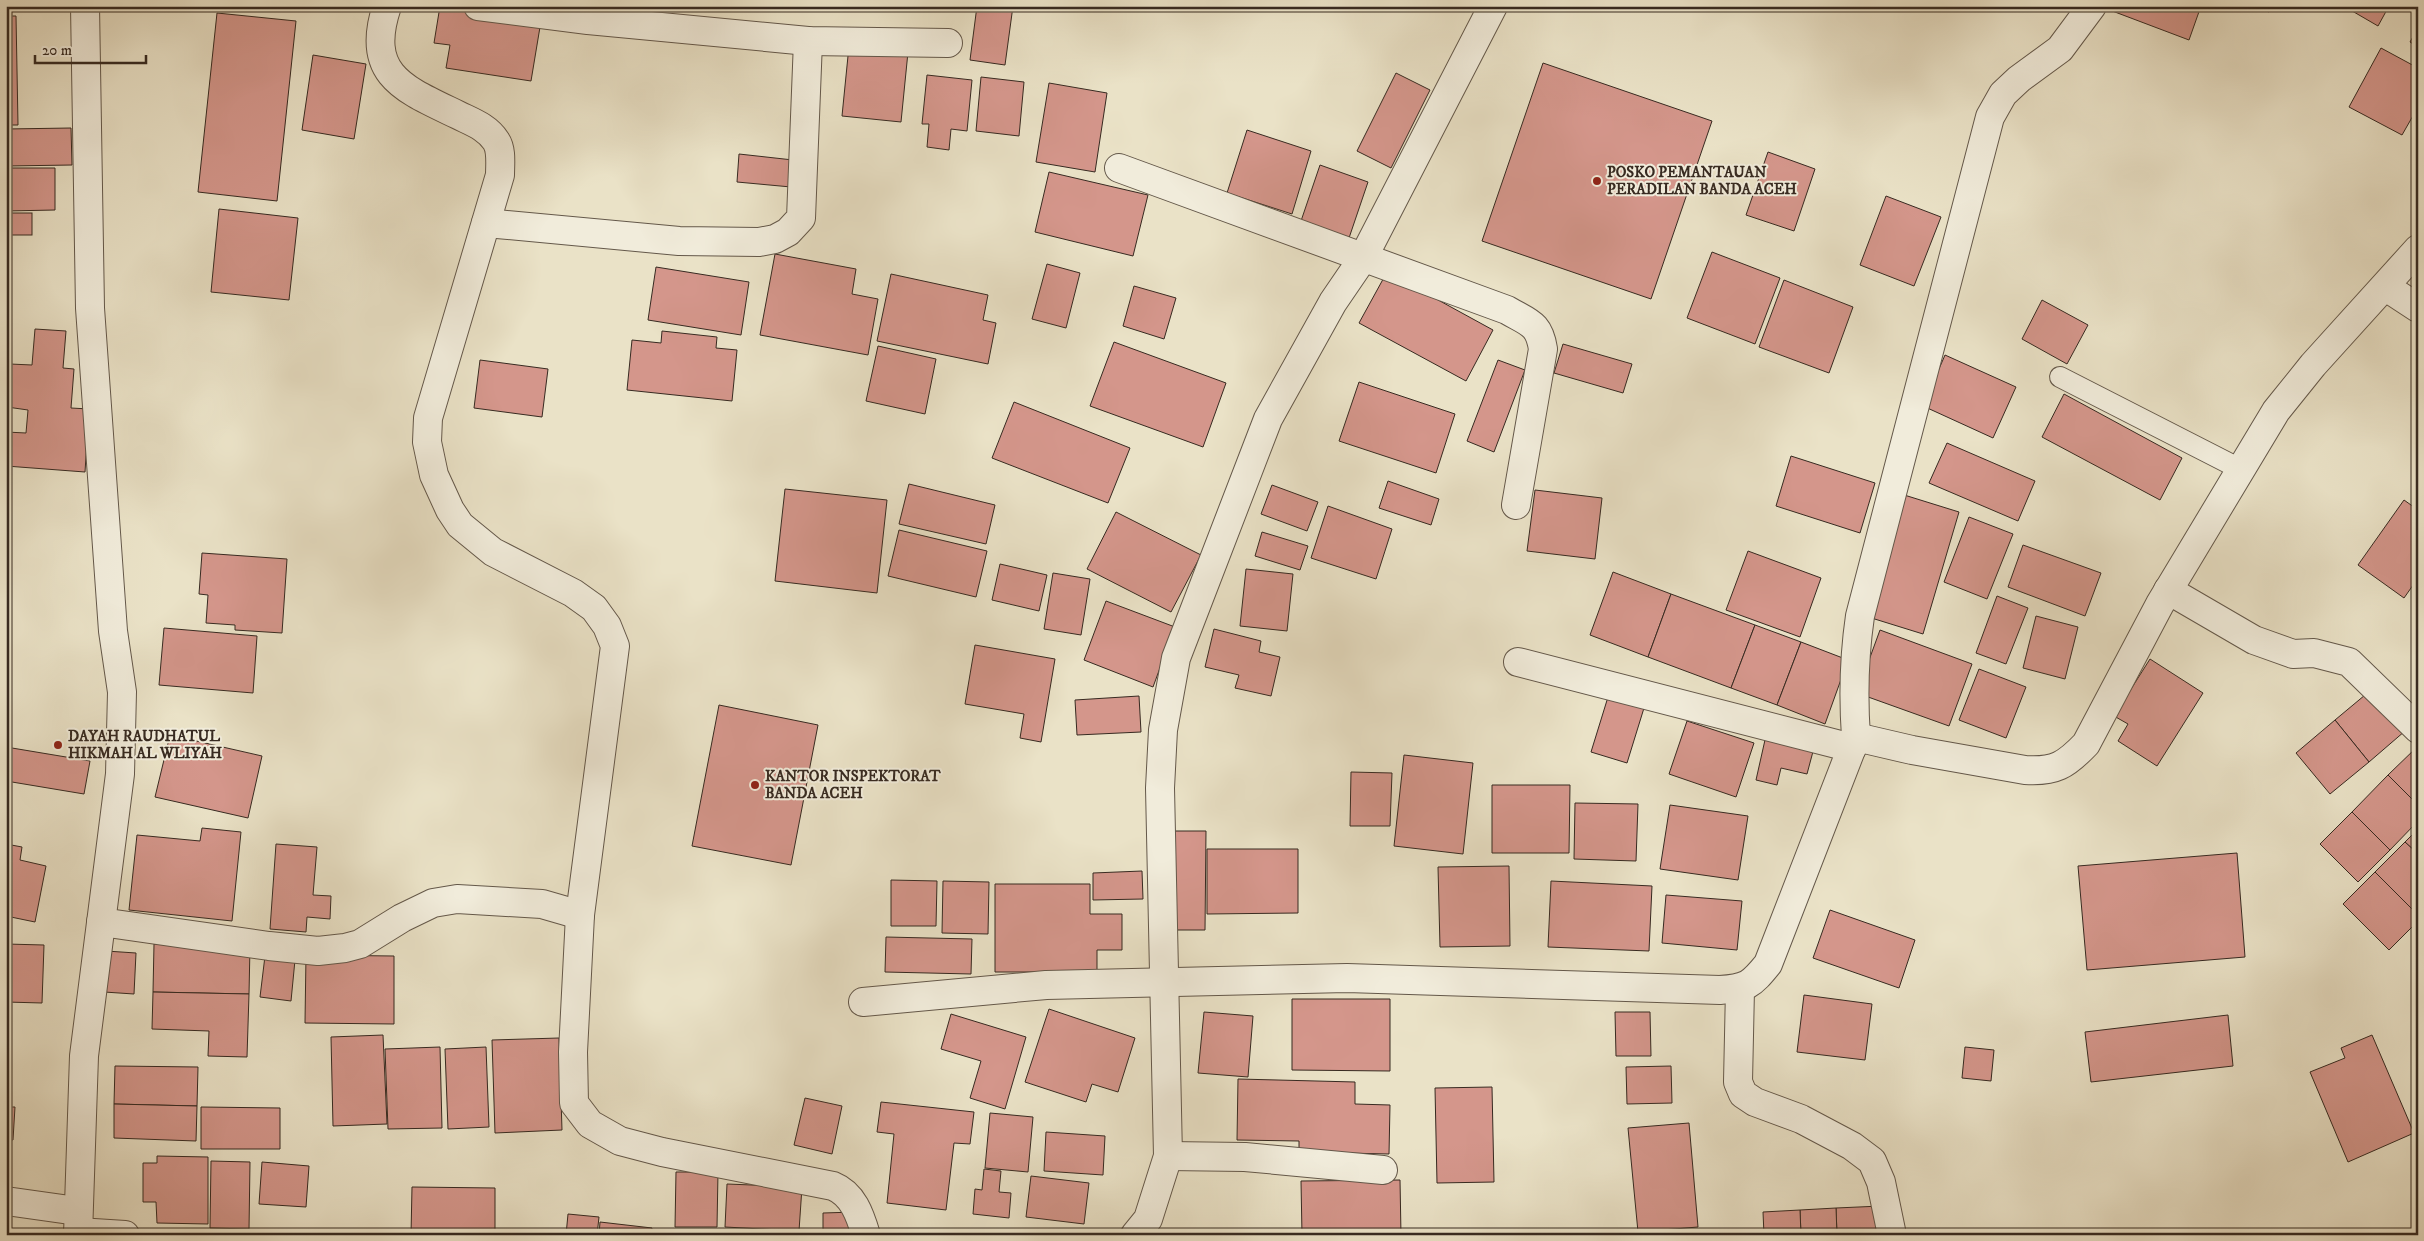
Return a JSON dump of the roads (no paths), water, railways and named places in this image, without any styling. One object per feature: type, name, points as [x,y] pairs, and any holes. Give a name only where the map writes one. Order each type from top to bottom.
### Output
[{"type":"street","points":[[78,1226],[84,1056],[120,774],[122,692],[113,631],[90,308],[85,6]]},
{"type":"street","points":[[387,6],[380,26],[380,44],[386,70],[392,77],[426,100],[484,127],[496,141],[500,156],[500,175],[428,418],[426,442],[434,475],[450,510],[460,525],[493,552],[573,593],[594,608],[607,626],[615,646],[580,915],[573,1052],[574,1103],[590,1124],[620,1141],[662,1152],[833,1186],[843,1190],[849,1196],[866,1235]]},
{"type":"street","points":[[478,6],[588,20],[808,41],[948,43]]},
{"type":"street","points":[[1135,1235],[1148,1219],[1168,1156],[1160,788],[1163,730],[1176,658],[1268,419],[1333,302],[1363,258],[1493,6]]},
{"type":"street","points":[[863,1002],[1046,986],[1347,978],[1720,990],[1740,989],[1753,983],[1768,964],[1835,786],[1854,742],[1853,689],[1860,616],[1990,117],[2003,94],[2019,78],[2060,50],[2092,6]]},
{"type":"street","points":[[486,223],[679,241],[759,242],[775,239],[788,232],[801,218],[808,41]]},
{"type":"street","points":[[1119,168],[1507,310],[1537,328],[1541,334],[1543,349],[1516,506]]},
{"type":"street","points":[[1518,662],[1854,742],[2026,770],[2040,771],[2062,766],[2086,744],[2168,590],[2276,411],[2314,365],[2418,250]]},
{"type":"street","points":[[2386,287],[2418,308]]},
{"type":"street","points":[[2168,590],[2254,640],[2293,654],[2314,653],[2349,662],[2418,729]]},
{"type":"street","points":[[101,922],[269,946],[318,951],[360,944],[402,918],[433,902],[457,899],[542,904],[580,915]]},
{"type":"street","points":[[1740,989],[1738,1082],[1744,1094],[1755,1102],[1801,1119],[1852,1146],[1872,1161],[1881,1182],[1892,1235]]},
{"type":"street","points":[[1168,1156],[1245,1157],[1383,1170]]},
{"type":"street","points":[[6,1201],[78,1226],[125,1235]]},
{"type":"lane","points":[[2060,377],[2242,470]]},
{"type":"place","name":"POSKO PEMANTAUAN PERADILAN BANDA ACEH","points":[[1597,181]]},
{"type":"place","name":"DAYAH RAUDHATUL HIKMAH AL WLIYAH","points":[[58,745]]},
{"type":"place","name":"KANTOR INSPEKTORAT BANDA ACEH","points":[[755,785]]}]
